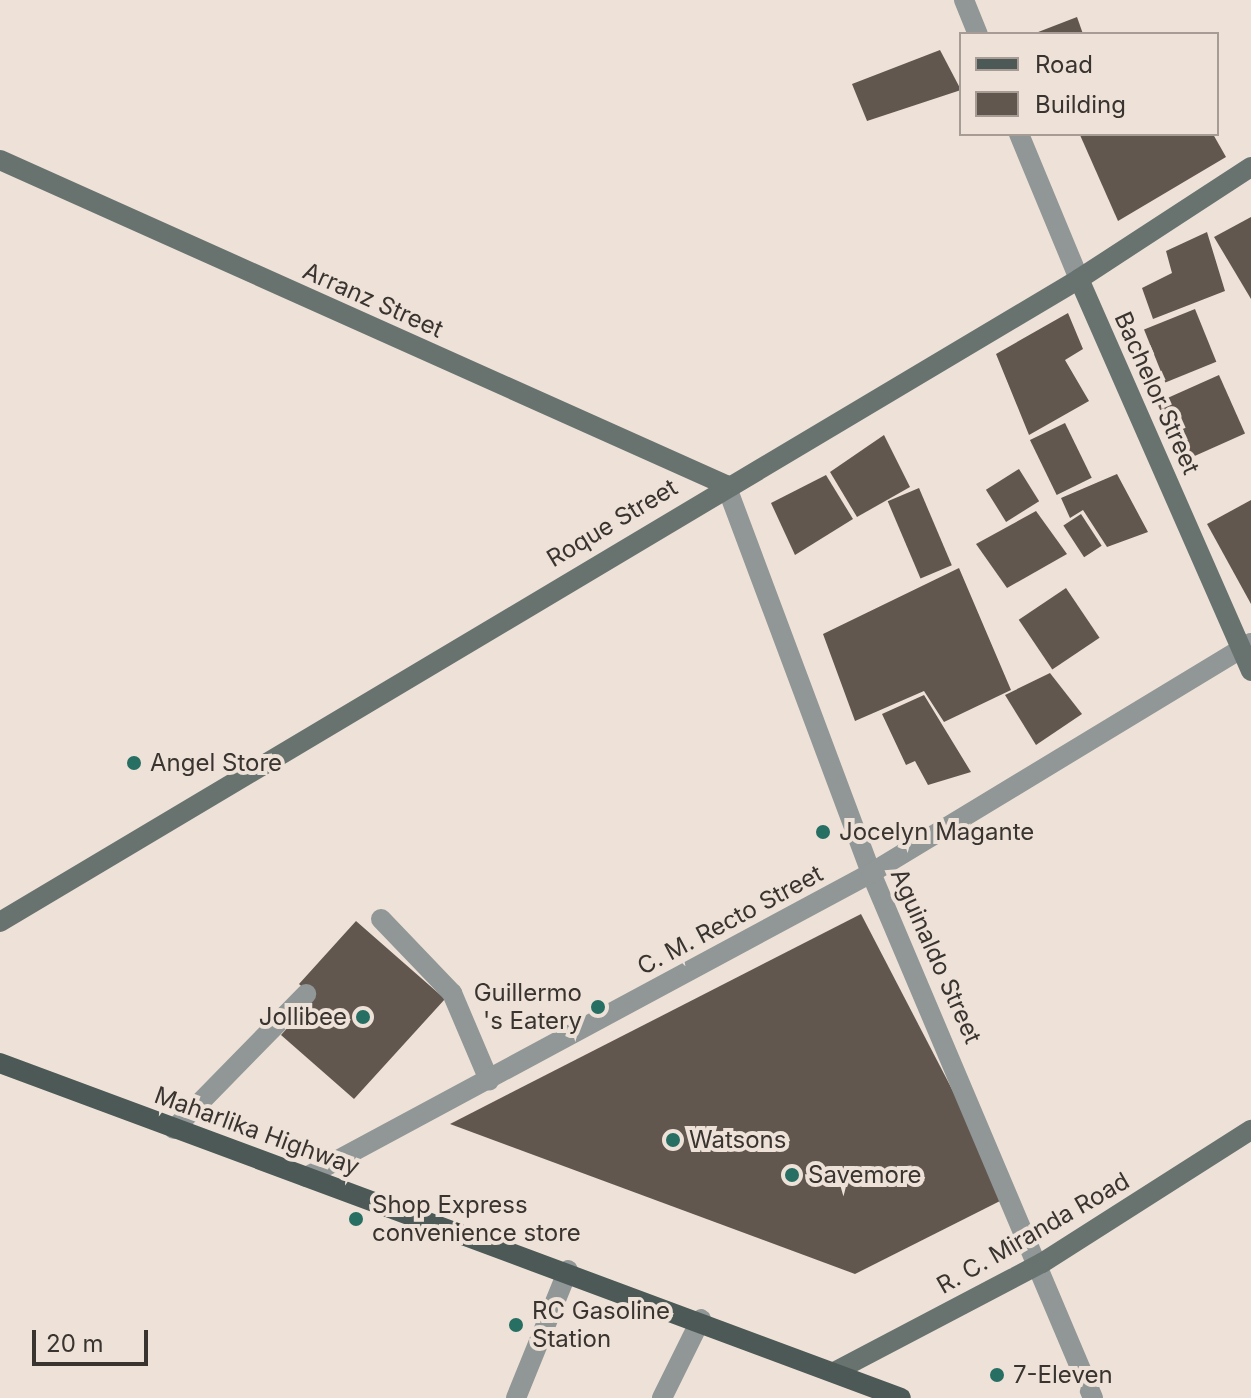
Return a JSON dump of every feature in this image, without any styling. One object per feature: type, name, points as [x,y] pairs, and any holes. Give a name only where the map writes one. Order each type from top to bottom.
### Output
[{"type":"main road","name":"Maharlika Highway","points":[[0,1063],[701,1319],[901,1398]]},
{"type":"street","points":[[964,0],[977,32]]},
{"type":"street","name":"Bachelor Street","points":[[1020,136],[1079,279],[1246,646],[1251,671]]},
{"type":"street","name":"Arranz Street","points":[[0,160],[726,485]]},
{"type":"street","name":"Roque Street","points":[[0,922],[726,485],[1079,279],[1251,167]]},
{"type":"street","name":"Aguinaldo Street","points":[[726,485],[871,873],[1042,1263],[1093,1398]]},
{"type":"street","name":"C. M. Recto Street","points":[[306,1177],[871,873],[1246,646]]},
{"type":"street","points":[[381,919],[452,993],[489,1080]]},
{"type":"street","points":[[174,1129],[306,994]]},
{"type":"street","name":"R. C. Miranda Road","points":[[836,1371],[1042,1263],[1251,1130]]},
{"type":"street","points":[[516,1398],[568,1270]]},
{"type":"street","points":[[662,1398],[701,1319]]},
{"type":"building","points":[[1077,17],[1082,32],[1038,32]]},
{"type":"building","points":[[940,50],[959,91],[867,121],[852,84]]},
{"type":"building","points":[[1080,136],[1214,136],[1226,157],[1118,221]]},
{"type":"building","points":[[1251,217],[1251,299],[1214,237]]},
{"type":"building","points":[[1207,232],[1225,291],[1153,319],[1142,288],[1172,273],[1166,251]]},
{"type":"building","points":[[1195,309],[1216,362],[1165,382],[1144,330]]},
{"type":"building","points":[[1068,313],[1083,349],[1065,360],[1089,401],[1029,435],[996,354]]},
{"type":"building","points":[[1219,375],[1245,433],[1183,461],[1157,403]]},
{"type":"building","points":[[1065,423],[1092,478],[1057,495],[1030,440]]},
{"type":"building","points":[[884,435],[910,487],[857,517],[830,472]]},
{"type":"building","points":[[1019,469],[1039,501],[1006,522],[986,490]]},
{"type":"building","points":[[1117,474],[1148,532],[1107,547],[1083,510],[1070,518],[1061,498]]},
{"type":"building","points":[[826,475],[853,519],[795,555],[771,503]]},
{"type":"building","points":[[919,488],[952,565],[921,579],[888,501]]},
{"type":"building","points":[[1251,500],[1251,604],[1207,524]]},
{"type":"building","points":[[1036,511],[1067,554],[1007,588],[976,544]]},
{"type":"building","points":[[1081,514],[1102,546],[1084,557],[1063,525]]},
{"type":"building","points":[[959,568],[1011,690],[944,722],[924,691],[855,721],[823,634]]},
{"type":"building","points":[[1066,588],[1100,638],[1052,670],[1019,620]]},
{"type":"building","points":[[1050,673],[1082,714],[1036,745],[1005,695]]},
{"type":"building","points":[[924,695],[971,772],[928,785],[915,761],[906,765],[882,714]]},
{"type":"building","points":[[861,914],[1008,1197],[855,1274],[450,1124]]},
{"type":"building","name":"Jollibee","points":[[356,921],[445,999],[354,1099],[281,1035],[314,998],[299,984]]},
{"type":"place","name":"Angel Store","points":[[134,763]]},
{"type":"place","name":"Jocelyn Magante","points":[[823,832]]},
{"type":"place","name":"Guillermo 's Eatery","points":[[598,1007]]},
{"type":"place","name":"Jollibee","points":[[363,1017]]},
{"type":"place","name":"Watsons","points":[[673,1140]]},
{"type":"place","name":"Savemore","points":[[792,1175]]},
{"type":"place","name":"Shop Express convenience store","points":[[356,1219]]},
{"type":"place","name":"RC Gasoline Station","points":[[516,1325]]},
{"type":"place","name":"7-Eleven","points":[[997,1375]]}]
